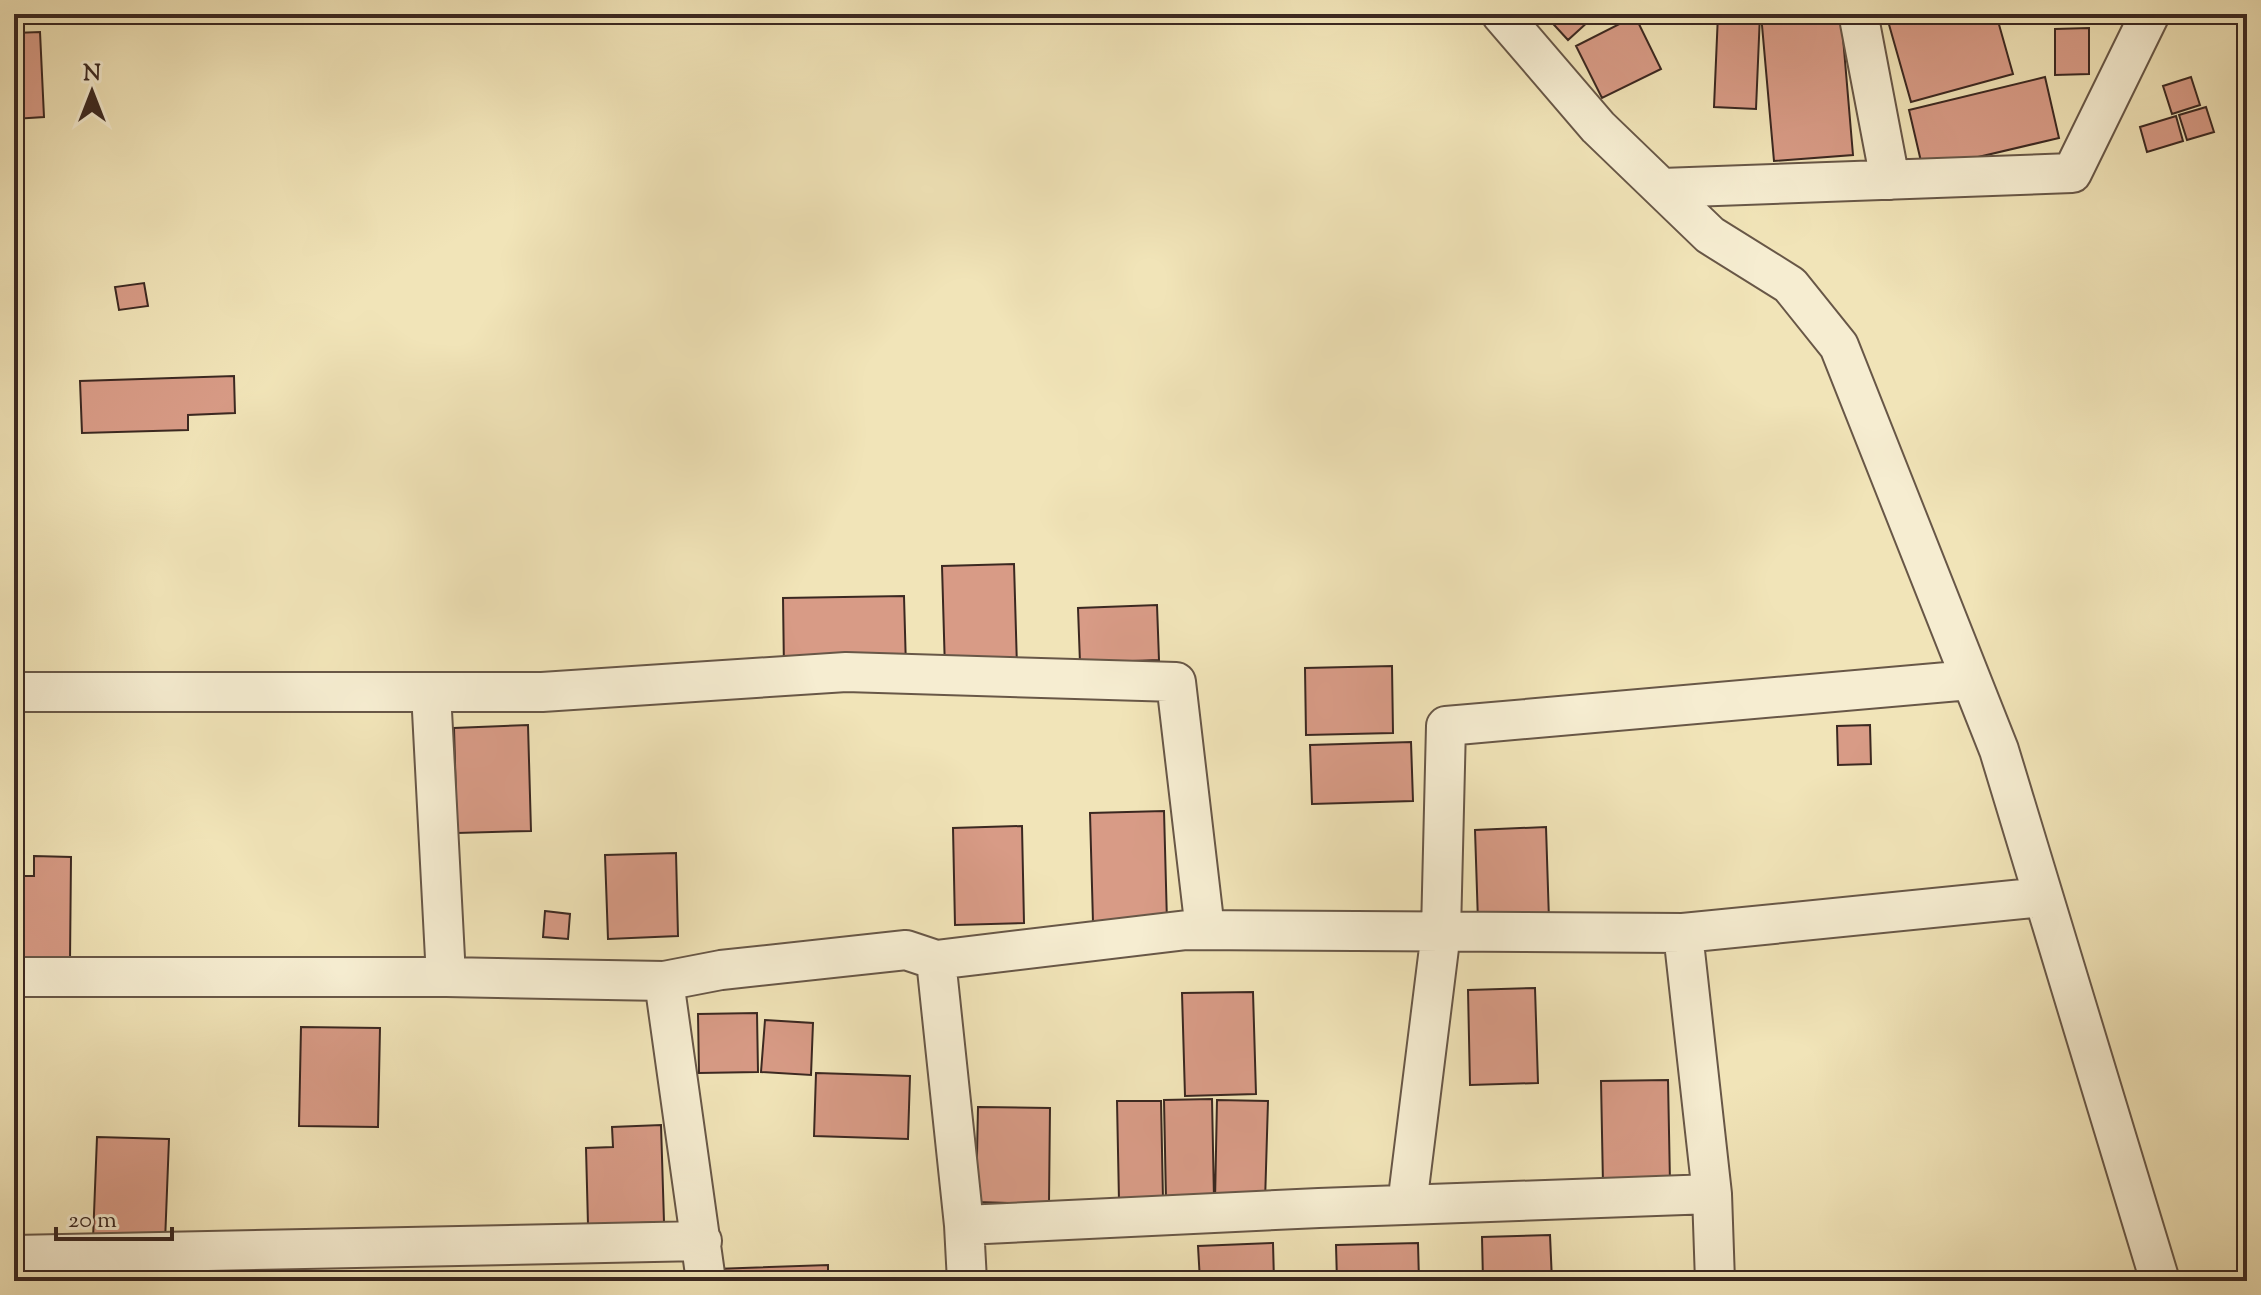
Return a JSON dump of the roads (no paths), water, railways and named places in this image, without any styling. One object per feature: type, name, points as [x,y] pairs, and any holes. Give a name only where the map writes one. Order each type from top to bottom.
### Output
[{"type":"street","points":[[1501,14],[1598,127],[1710,235],[1790,285],[1839,346],[1999,750],[2160,1281]]},
{"type":"street","points":[[1662,188],[2072,173],[2150,14]]},
{"type":"street","points":[[1860,23],[1890,180]]},
{"type":"street","points":[[14,692],[542,692],[846,672],[1176,682],[1205,930]]},
{"type":"street","points":[[1407,1205],[1441,932],[1446,726],[1970,680]]},
{"type":"street","points":[[431,692],[446,977]]},
{"type":"street","points":[[14,977],[446,977],[664,981],[721,970],[906,950],[936,960],[1187,930],[1683,933],[2043,897]]},
{"type":"street","points":[[1683,933],[1712,1194],[1715,1281]]},
{"type":"street","points":[[936,960],[967,1281]]},
{"type":"street","points":[[664,981],[706,1281]]},
{"type":"street","points":[[964,1225],[1712,1194]]},
{"type":"street","points":[[14,1255],[702,1241]]}]
